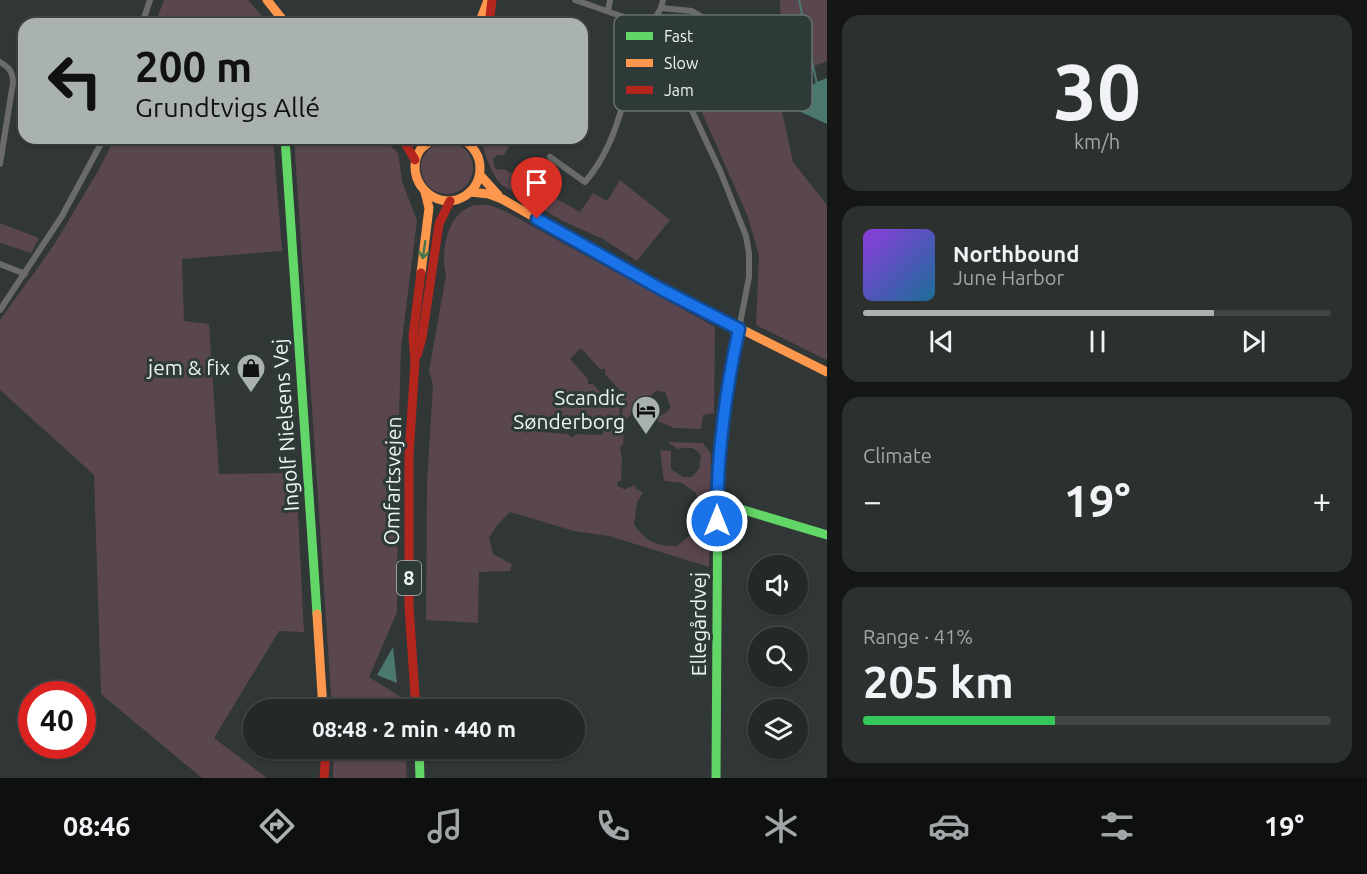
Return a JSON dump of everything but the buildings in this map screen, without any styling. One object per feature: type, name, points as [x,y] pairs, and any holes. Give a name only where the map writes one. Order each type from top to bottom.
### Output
[{"type":"main road","points":[[267,0],[281,18]]},
{"type":"main road","points":[[482,18],[490,0]]},
{"type":"main road","points":[[489,18],[490,0]]},
{"type":"main road","name":"Ingolf Nielsens Vej","points":[[285,144],[322,699]]},
{"type":"main road","points":[[406,144],[415,160]]},
{"type":"main road","points":[[415,160],[427,144]]},
{"type":"main road","points":[[425,192],[434,199],[450,201],[459,200],[470,192],[480,176],[480,165],[477,154],[469,144]]},
{"type":"main road","name":"8","points":[[415,160],[416,180],[425,192]]},
{"type":"main road","points":[[480,176],[502,199]]},
{"type":"main road","name":"Omfartsvejen","points":[[416,362],[413,336],[429,208],[425,192]]},
{"type":"main road","points":[[470,192],[489,194],[502,199],[661,289],[827,372]]},
{"type":"main road","name":"Omfartsvejen","points":[[415,699],[409,606],[409,456],[416,362],[422,338],[439,224],[450,201]]},
{"type":"main road","name":"Ellegårdvej","points":[[716,778],[717,502],[720,436],[739,329]]},
{"type":"main road","points":[[717,502],[827,535]]},
{"type":"main road","points":[[324,778],[325,759]]},
{"type":"main road","points":[[419,759],[420,778]]},
{"type":"street","points":[[144,18],[150,0]]},
{"type":"street","points":[[575,0],[619,15]]},
{"type":"street","points":[[608,11],[610,0]]},
{"type":"street","points":[[657,15],[663,0]]},
{"type":"street","points":[[661,8],[692,11],[699,15]]},
{"type":"street","points":[[0,62],[13,74],[0,164]]},
{"type":"street","points":[[550,157],[585,182],[595,170],[621,111]]},
{"type":"street","points":[[693,111],[746,236],[749,277],[739,329]]},
{"type":"street","points":[[0,310],[62,216],[101,144]]},
{"type":"street","points":[[0,264],[25,274]]},
{"type":"shaded area","points":[[164,0],[248,0],[264,18],[157,18]]},
{"type":"shaded area","points":[[780,0],[827,0],[827,61],[812,67],[812,15],[780,15]]},
{"type":"shaded area","points":[[827,78],[827,124],[799,111],[812,111],[812,85]]},
{"type":"shaded area","points":[[701,111],[782,111],[793,162],[827,205],[827,360],[756,325],[759,256],[748,217]]},
{"type":"shaded area","points":[[112,144],[273,144],[282,251],[182,259],[184,321],[209,324],[219,474],[296,473],[304,632],[279,631],[214,738],[267,778],[202,778],[101,694],[94,475],[0,390],[0,320],[54,245]]},
{"type":"shaded area","points":[[294,144],[388,144],[398,153],[402,181],[417,221],[401,348],[397,612],[369,677],[401,699],[331,699]]},
{"type":"shaded area","points":[[437,144],[457,144],[465,150],[472,163],[471,178],[465,186],[457,192],[447,194],[437,192],[429,186],[423,178],[421,168],[423,158]]},
{"type":"shaded area","points":[[482,144],[508,144],[504,155],[497,155],[493,159],[495,168],[504,169],[580,212],[593,193],[607,201],[620,180],[670,220],[637,261],[603,239],[561,220],[502,185],[486,157]]},
{"type":"shaded area","points":[[474,205],[489,205],[505,211],[715,327],[714,413],[703,415],[701,429],[674,428],[653,419],[671,408],[665,392],[656,391],[626,419],[622,417],[623,404],[618,399],[623,394],[605,374],[605,369],[600,369],[581,348],[570,359],[588,379],[588,384],[593,384],[611,405],[616,401],[620,405],[619,418],[609,427],[604,426],[604,420],[576,419],[573,415],[569,418],[542,417],[541,432],[568,434],[572,438],[576,434],[603,435],[603,429],[610,430],[620,421],[624,423],[623,444],[620,447],[621,481],[618,481],[617,486],[626,490],[635,485],[636,489],[643,492],[637,503],[634,524],[647,539],[669,546],[677,546],[694,532],[701,509],[696,493],[682,483],[664,481],[660,450],[671,451],[671,469],[683,477],[692,477],[699,469],[701,455],[693,449],[678,449],[667,442],[703,443],[711,454],[709,567],[609,536],[574,531],[510,512],[497,525],[489,538],[493,554],[512,564],[510,571],[479,572],[478,623],[426,620],[427,483],[433,385],[429,371],[446,275],[444,250],[448,233],[461,212]]},
{"type":"shaded area","points":[[0,223],[39,238],[31,253],[0,243]]},
{"type":"shaded area","points":[[393,647],[397,683],[377,675]]},
{"type":"shaded area","points":[[334,759],[406,759],[407,778],[333,778]]},
{"type":"waterway","points":[[799,0],[802,15]]},
{"type":"waterway","points":[[812,61],[817,84]]},
{"type":"traffic: fast","points":[[285,144],[317,614]]},
{"type":"traffic: fast","points":[[716,778],[718,467],[730,371],[739,329]]},
{"type":"traffic: fast","points":[[717,502],[827,535]]},
{"type":"traffic: fast","points":[[419,759],[420,778]]},
{"type":"traffic: slow","points":[[267,0],[281,18]]},
{"type":"traffic: slow","points":[[481,18],[488,0]]},
{"type":"traffic: slow","points":[[427,144],[420,150],[415,172],[425,191],[443,200],[454,200],[465,196],[478,180],[480,163],[477,154],[468,144]]},
{"type":"traffic: slow","points":[[480,175],[498,195]]},
{"type":"traffic: slow","points":[[421,273],[429,208],[425,192]]},
{"type":"traffic: slow","points":[[470,192],[489,194],[502,199],[661,289],[827,372]]},
{"type":"traffic: slow","points":[[317,614],[322,699]]},
{"type":"traffic: jam","points":[[490,18],[492,0]]},
{"type":"traffic: jam","points":[[406,144],[415,160]]},
{"type":"traffic: jam","points":[[417,355],[422,338],[439,224],[450,201]]},
{"type":"traffic: jam","points":[[415,699],[409,606],[409,455],[415,362],[413,336],[421,273]]},
{"type":"traffic: jam","points":[[324,778],[325,759]]},
{"type":"place","name":"jem & fix","points":[[251,394]]},
{"type":"place","name":"Scandic Sønderborg","points":[[646,436]]},
{"type":"route","points":[[537,219],[661,289],[739,329],[720,436],[717,521]]}]
